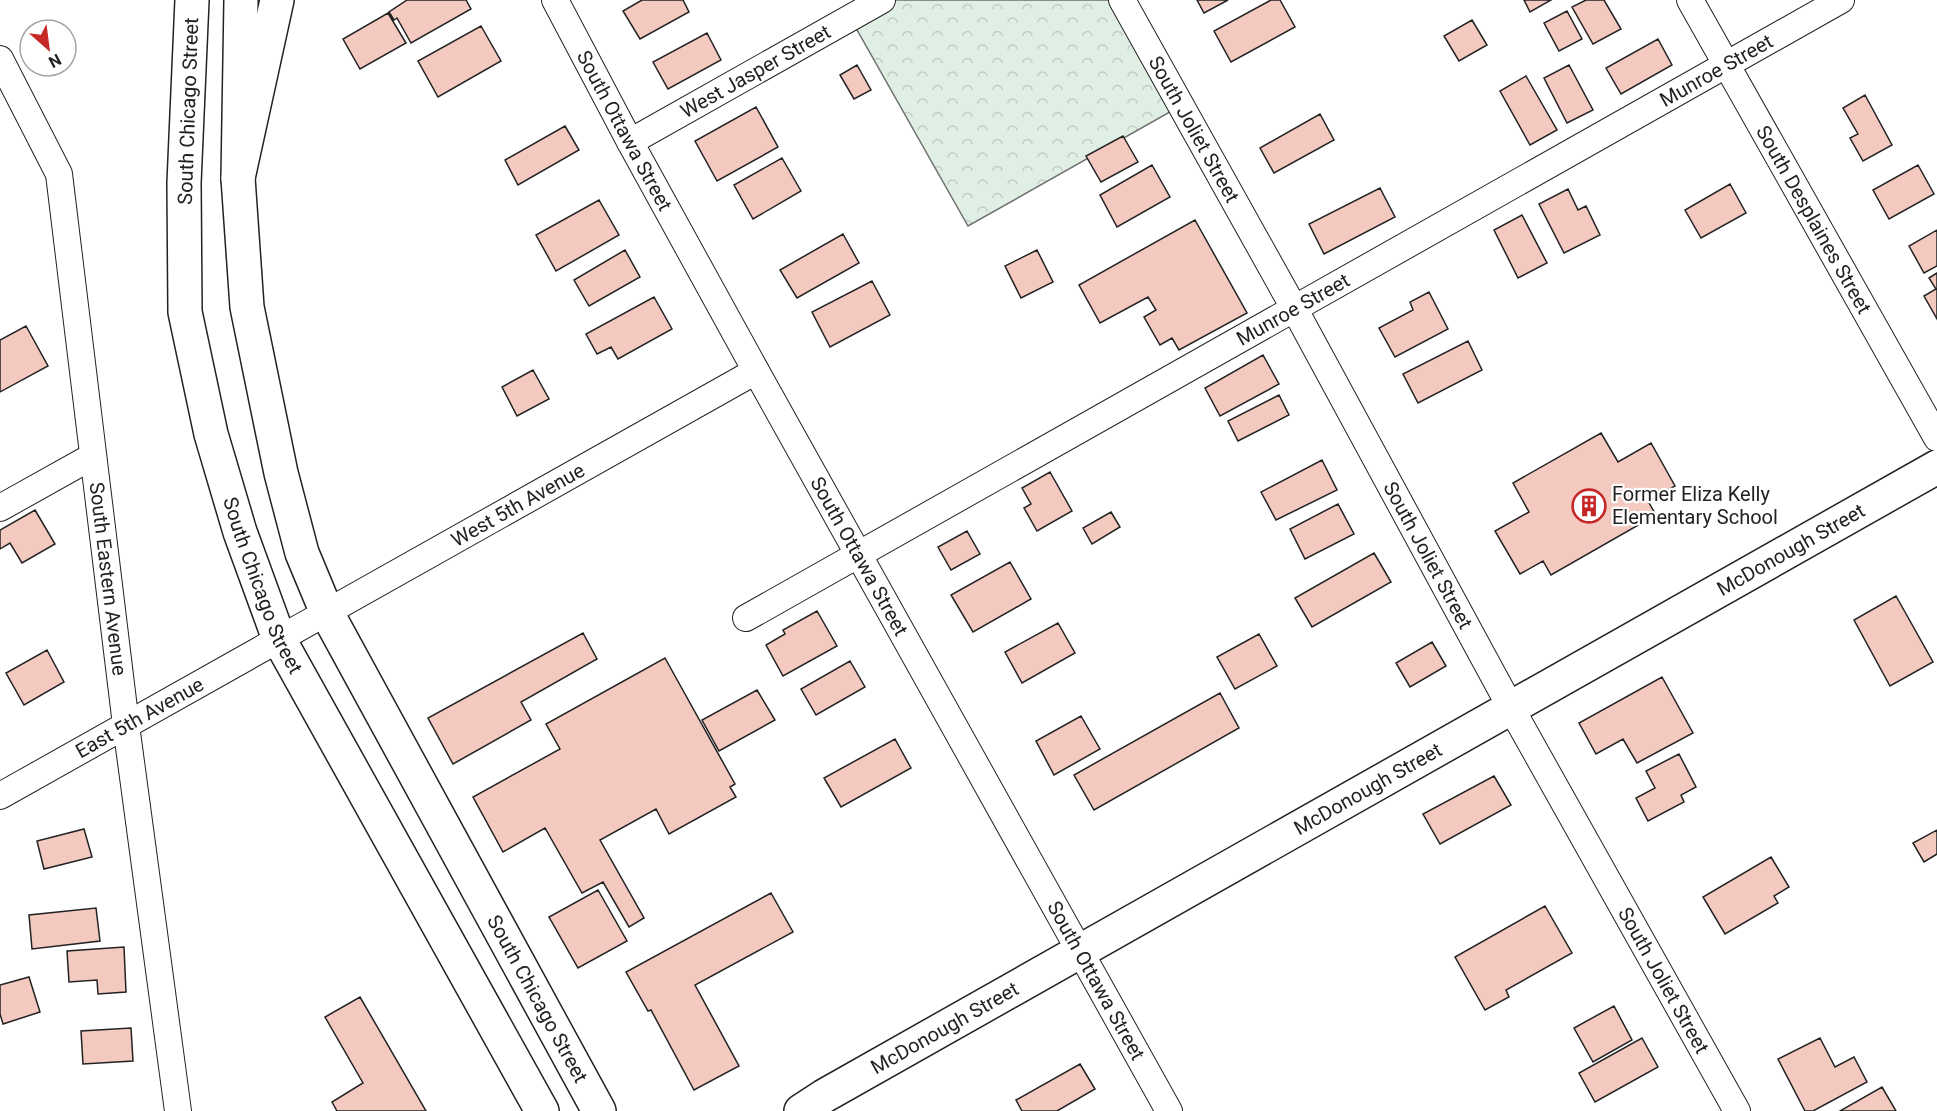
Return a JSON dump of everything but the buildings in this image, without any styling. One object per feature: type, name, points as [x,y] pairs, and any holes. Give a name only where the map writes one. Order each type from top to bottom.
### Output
[{"type":"main road","name":"South Chicago Street","points":[[192,0],[184,183],[185,312],[211,434],[240,532],[279,639],[542,1111]]},
{"type":"main road","name":"South Chicago Street","points":[[241,0],[238,178],[247,307],[281,473],[302,553],[327,613],[599,1111]]},
{"type":"main road","points":[[238,178],[278,0]]},
{"type":"main road","name":"McDonough Street","points":[[801,1111],[1937,467]]},
{"type":"street","name":"South Ottawa Street","points":[[555,0],[756,371],[1169,1111]]},
{"type":"street","name":"West Jasper Street","points":[[630,142],[882,0]]},
{"type":"street","name":"South Joliet Street","points":[[1122,0],[1511,708],[1737,1111]]},
{"type":"street","name":"South Desplaines Street","points":[[1690,0],[1937,438]]},
{"type":"street","name":"Munroe Street","points":[[746,618],[1841,0]]},
{"type":"street","name":"South Eastern Avenue","points":[[0,59],[59,174],[126,725],[178,1111]]},
{"type":"street","name":"West 5th Avenue","points":[[279,639],[756,371]]},
{"type":"street","points":[[0,508],[93,456]]},
{"type":"street","name":"East 5th Avenue","points":[[0,796],[279,639]]},
{"type":"green space","points":[[889,0],[1118,0],[1177,108],[968,226],[852,21]]},
{"type":"place","name":"Former Eliza Kelly Elementary School","points":[[1589,506]]}]
